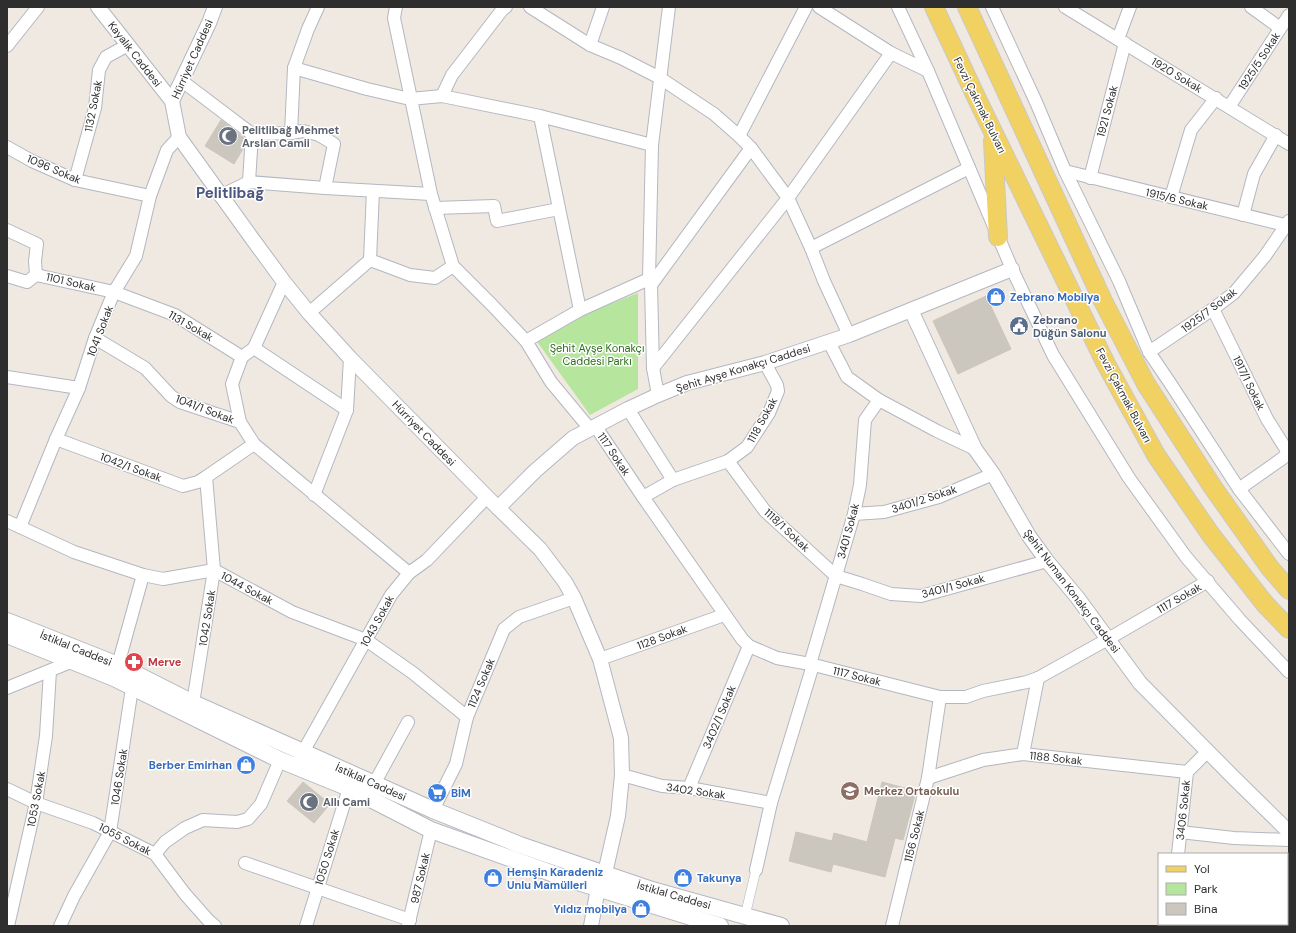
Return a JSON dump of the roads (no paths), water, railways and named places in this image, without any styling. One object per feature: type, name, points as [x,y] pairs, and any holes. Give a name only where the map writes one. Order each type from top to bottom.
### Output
[{"type":"main road","name":"Fevzi Çakmak Bulvarı","points":[[934,7],[1106,364],[1156,455],[1211,536],[1265,604],[1289,630]]},
{"type":"main road","points":[[967,7],[1103,301],[1146,384],[1212,486],[1270,568],[1289,590]]},
{"type":"main road","points":[[993,132],[998,236]]},
{"type":"main road","name":"İstiklal Caddesi","points":[[7,621],[116,672],[193,704],[433,810],[524,846],[652,890],[781,926]]},
{"type":"main road","name":"İstiklal Caddesi","points":[[7,635],[73,661],[116,672],[132,688],[280,760],[349,788],[431,830],[598,888],[720,926]]},
{"type":"street","points":[[7,46],[38,7]]},
{"type":"street","name":"Kayalık Caddesi","points":[[98,7],[172,101]]},
{"type":"street","name":"Hürriyet Caddesi","points":[[215,7],[172,101],[179,137],[220,196],[284,282],[350,358],[540,549],[565,582],[574,598],[600,660],[621,738],[622,775],[618,816],[605,873],[598,888],[591,926]]},
{"type":"street","points":[[291,133],[294,68],[308,29],[318,7]]},
{"type":"street","points":[[370,260],[410,275],[435,278],[454,266],[431,194],[394,18],[396,7]]},
{"type":"street","points":[[442,96],[452,75],[502,10],[506,7]]},
{"type":"street","points":[[530,7],[590,45],[621,58],[660,78],[714,114],[751,148],[788,198],[849,335]]},
{"type":"street","points":[[590,45],[603,7]]},
{"type":"street","points":[[658,395],[653,368],[650,282],[652,145],[669,7]]},
{"type":"street","points":[[739,136],[806,7]]},
{"type":"street","points":[[819,7],[891,53],[928,71]]},
{"type":"street","points":[[898,7],[928,71],[1012,269],[1053,355],[1129,478],[1186,557],[1240,620],[1289,672]]},
{"type":"street","points":[[992,7],[1036,102],[1065,171],[1119,281],[1149,352],[1239,489],[1289,554]]},
{"type":"street","name":"1920 Sokak","points":[[1067,7],[1289,144]]},
{"type":"street","name":"1921 Sokak","points":[[1090,178],[1130,7]]},
{"type":"street","points":[[1251,7],[1280,28]]},
{"type":"street","name":"1925/5 Sokak","points":[[1229,107],[1289,15]]},
{"type":"street","name":"1132 Sokak","points":[[75,180],[95,108],[99,70],[106,57],[128,45]]},
{"type":"street","points":[[653,368],[788,198],[891,53]]},
{"type":"street","points":[[294,68],[367,89],[410,99],[442,96],[540,116],[652,145]]},
{"type":"street","points":[[182,81],[252,134],[291,133],[303,131],[318,135],[334,144],[325,188]]},
{"type":"street","points":[[1171,197],[1191,130],[1216,98]]},
{"type":"street","points":[[540,116],[580,310]]},
{"type":"street","points":[[250,182],[252,134]]},
{"type":"street","points":[[1243,215],[1254,174],[1276,135]]},
{"type":"street","name":"1041 Sokak","points":[[20,527],[56,439],[79,388],[95,338],[114,292],[136,256],[150,196],[167,150],[179,137]]},
{"type":"street","name":"1096 Sokak","points":[[7,147],[32,161],[75,180],[150,196]]},
{"type":"street","points":[[526,342],[580,310],[650,282],[751,148]]},
{"type":"street","points":[[811,248],[969,168]]},
{"type":"street","name":"1915/6 Sokak","points":[[1065,171],[1243,215],[1288,224]]},
{"type":"street","points":[[220,196],[250,182],[431,194]]},
{"type":"street","points":[[310,312],[370,260],[373,191]]},
{"type":"street","points":[[435,208],[494,206],[497,221],[559,208]]},
{"type":"street","name":"1925/7 Sokak","points":[[1149,352],[1234,293],[1265,256],[1288,224]]},
{"type":"street","points":[[7,230],[37,244],[35,261],[36,275]]},
{"type":"street","name":"1117 Sokak","points":[[454,266],[526,342],[551,382],[593,428],[643,497],[724,615],[749,646],[777,658],[812,665],[940,697],[966,697],[983,691],[1027,682],[1038,678],[1208,581]]},
{"type":"street","name":"Şehit Ayşe Konakçı Caddesi","points":[[498,508],[535,471],[573,438],[658,395],[687,383],[766,363],[849,335],[1012,269]]},
{"type":"street","name":"1101 Sokak","points":[[7,276],[27,282],[36,275],[114,292]]},
{"type":"street","points":[[284,282],[254,348],[242,356],[232,384],[240,422],[254,444],[409,573]]},
{"type":"street","name":"1131 Sokak","points":[[114,292],[175,315],[242,356]]},
{"type":"street","name":"1917/1 Sokak","points":[[1213,309],[1267,419],[1289,452]]},
{"type":"street","name":"Şehit Numan Konakçı Caddesi","points":[[911,310],[975,449],[992,474],[1029,536],[1047,561],[1077,597],[1140,683],[1289,832]]},
{"type":"street","name":"1041/1 Sokak","points":[[95,338],[145,368],[171,396],[180,402],[240,422]]},
{"type":"street","points":[[829,342],[847,377],[879,400],[937,431],[975,449]]},
{"type":"street","points":[[254,348],[347,410]]},
{"type":"street","points":[[314,495],[347,410],[350,358]]},
{"type":"street","name":"1118 Sokak","points":[[643,497],[673,480],[728,461],[747,447],[769,413],[778,391],[777,385],[766,363]]},
{"type":"street","points":[[7,377],[79,388]]},
{"type":"street","name":"3401 Sokak","points":[[756,870],[771,803],[812,665],[854,514],[860,485],[865,420],[879,400]]},
{"type":"street","points":[[628,409],[673,480]]},
{"type":"street","name":"1042/1 Sokak","points":[[56,439],[183,486],[206,478]]},
{"type":"street","points":[[206,478],[254,444]]},
{"type":"street","points":[[1239,489],[1283,458],[1289,452]]},
{"type":"street","name":"1118/1 Sokak","points":[[728,461],[765,511],[836,576]]},
{"type":"street","name":"3401/2 Sokak","points":[[854,514],[884,512],[939,497],[992,474]]},
{"type":"street","name":"1042 Sokak","points":[[193,704],[214,570],[206,478]]},
{"type":"street","name":"1043 Sokak","points":[[297,767],[303,752],[391,595],[409,573],[427,560],[487,497]]},
{"type":"street","name":"1044 Sokak","points":[[7,521],[74,552],[142,575],[163,580],[214,570],[292,612],[366,640],[413,673],[467,717]]},
{"type":"street","name":"3401/1 Sokak","points":[[836,576],[891,594],[921,596],[1047,561]]},
{"type":"street","points":[[116,672],[142,575]]},
{"type":"street","name":"1124 Sokak","points":[[433,810],[456,764],[467,717],[504,629],[519,618],[574,598]]},
{"type":"street","name":"1128 Sokak","points":[[600,660],[724,615]]},
{"type":"street","name":"3402/1 Sokak","points":[[689,788],[749,646]]},
{"type":"street","points":[[7,688],[73,661]]},
{"type":"street","name":"1053 Sokak","points":[[8,926],[36,803],[46,736],[50,671]]},
{"type":"street","points":[[1023,754],[1038,678]]},
{"type":"street","name":"1046 Sokak","points":[[60,926],[74,896],[110,832],[132,688]]},
{"type":"street","name":"1156 Sokak","points":[[892,926],[928,778],[940,697]]},
{"type":"street","points":[[177,709],[193,704]]},
{"type":"street","points":[[374,784],[408,722]]},
{"type":"street","name":"3406 Sokak","points":[[1178,853],[1187,772],[1208,751]]},
{"type":"street","name":"1188 Sokak","points":[[928,778],[983,760],[1023,754],[1187,772]]},
{"type":"street","points":[[155,854],[165,842],[185,828],[203,820],[238,822],[248,819],[261,804],[280,760]]},
{"type":"street","name":"3402 Sokak","points":[[622,775],[662,786],[689,788],[771,803]]},
{"type":"street","name":"1050 Sokak","points":[[306,926],[349,788]]},
{"type":"street","name":"1055 Sokak","points":[[7,789],[36,803],[93,823],[155,854],[210,924]]},
{"type":"street","name":"987 Sokak","points":[[409,923],[431,830]]},
{"type":"street","points":[[1180,832],[1234,838],[1289,840]]},
{"type":"street","points":[[245,864],[318,888],[409,923]]},
{"type":"street","points":[[745,916],[756,870]]},
{"type":"place","name":"Pelitlibağ Mehmet Arslan Camii","points":[[228,136]]},
{"type":"place","name":"Zebrano Mobilya","points":[[996,297]]},
{"type":"place","name":"Zebrano Düğün Salonu","points":[[1019,326]]},
{"type":"place","name":"Merve","points":[[134,662]]},
{"type":"place","name":"Berber Emirhan","points":[[246,765]]},
{"type":"place","name":"Merkez Ortaokulu","points":[[850,791]]},
{"type":"place","name":"BİM","points":[[437,793]]},
{"type":"place","name":"Allı Cami","points":[[309,802]]},
{"type":"place","name":"Hemşin Karadeniz Unlu Mamülleri","points":[[493,878]]},
{"type":"place","name":"Takunya","points":[[683,878]]},
{"type":"place","name":"Yıldız mobilya","points":[[641,909]]},
{"type":"district","name":"Pelitlibağ","points":[[230,193]]},
{"type":"park label","name":"Şehit Ayşe Konakçı Caddesi Parkı","points":[[597,354]]}]
